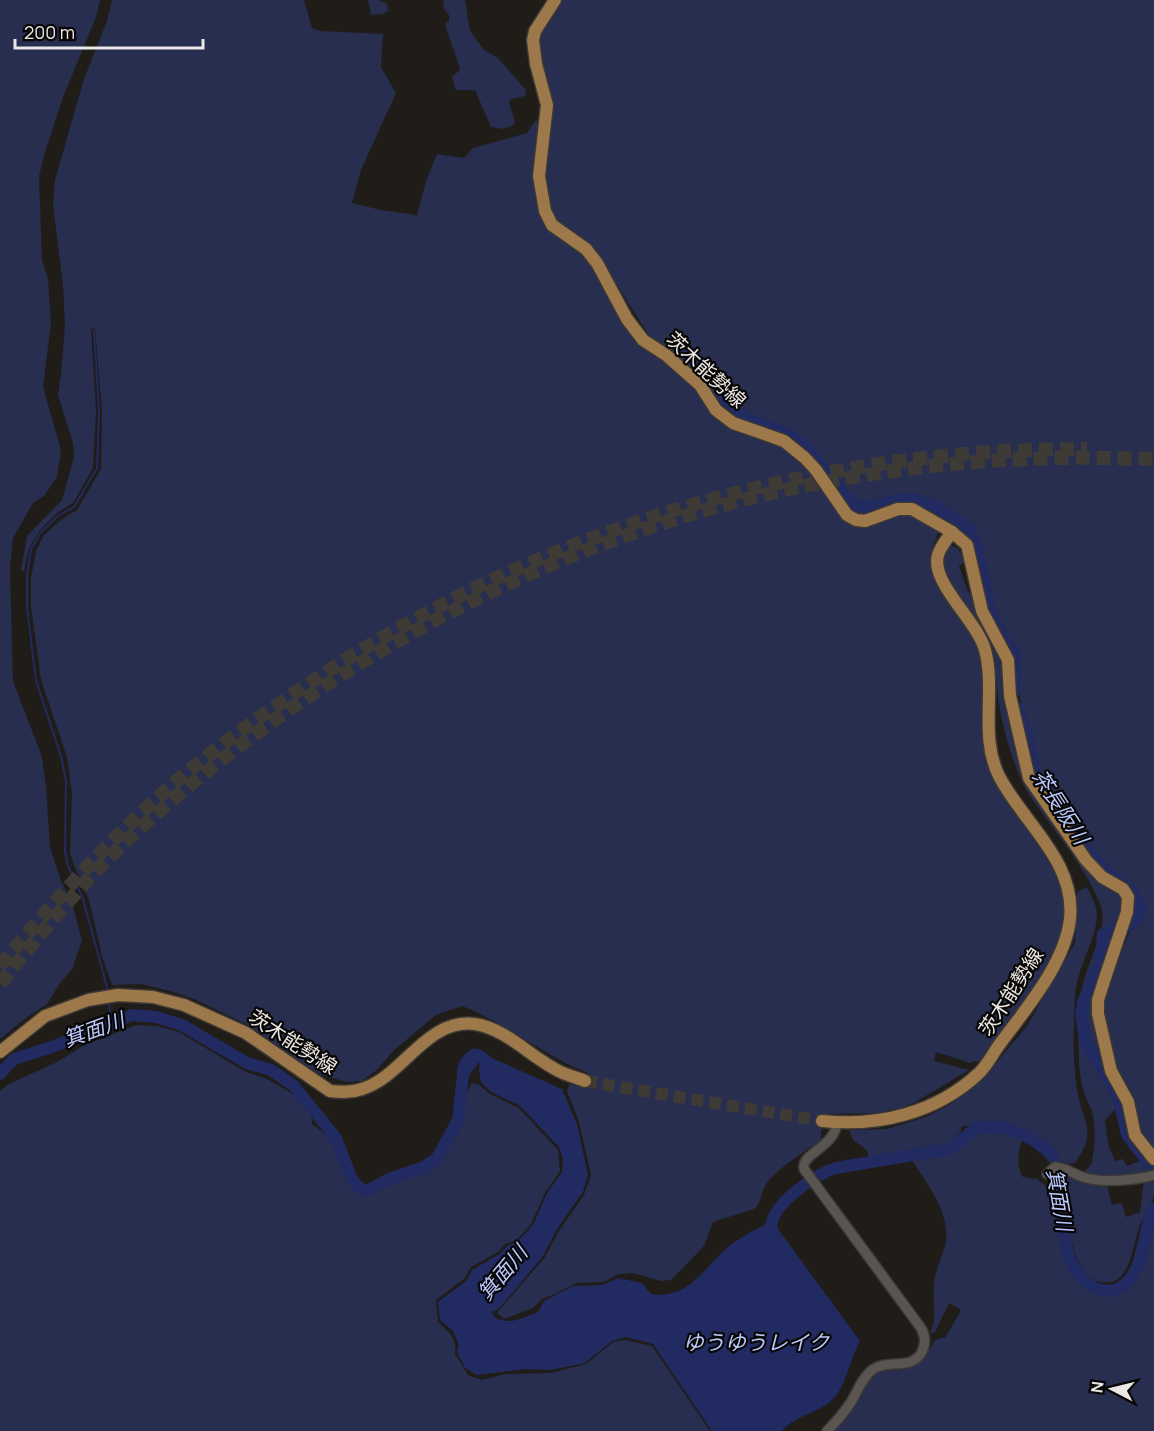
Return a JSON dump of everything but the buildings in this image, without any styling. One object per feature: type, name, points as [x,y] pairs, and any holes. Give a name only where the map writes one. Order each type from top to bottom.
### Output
[{"type":"main road","name":"茨木能勢線","points":[[555,0],[535,31],[533,40],[536,63],[547,105],[539,176],[545,212],[552,225],[586,249],[597,263],[627,320],[643,340],[666,355],[700,385],[716,411],[733,423],[784,441],[805,458],[847,515],[856,520],[865,521],[898,509],[912,509],[921,512],[952,532],[939,553],[937,570],[942,582],[977,631],[985,649],[989,675],[988,734],[993,758],[999,776],[1055,856],[1069,891],[1070,918],[1065,942],[1056,962],[978,1074],[917,1111],[882,1121],[838,1123],[822,1121]]},
{"type":"main road","points":[[952,532],[964,541],[969,550],[982,611],[1008,660],[1010,696],[1029,778],[1086,860],[1102,877],[1125,892],[1128,906],[1098,1000],[1098,1014],[1112,1071],[1128,1102],[1135,1135],[1154,1159]]},
{"type":"main road","name":"茨木能勢線","points":[[0,1052],[45,1017],[88,1000],[118,995],[153,997],[184,1005],[246,1033],[330,1091],[345,1092],[362,1089],[383,1079],[444,1028],[459,1024],[474,1024],[492,1029],[562,1073],[585,1081]]},
{"type":"street","points":[[827,1431],[845,1411],[870,1372],[881,1365],[906,1363],[915,1359],[923,1349],[925,1338],[921,1328],[804,1167],[805,1160],[831,1139],[838,1123]]},
{"type":"street","points":[[1055,1169],[1090,1179],[1153,1176]]},
{"type":"shaded area","points":[[0,0],[100,0],[96,17],[63,97],[39,176],[42,260],[48,279],[51,323],[43,387],[61,450],[57,477],[44,496],[33,503],[13,538],[10,567],[13,681],[42,757],[50,848],[61,881],[72,903],[82,941],[72,969],[47,1004],[0,1039]]},
{"type":"shaded area","points":[[112,0],[304,0],[312,28],[320,31],[383,34],[381,67],[396,93],[361,170],[352,203],[417,215],[426,181],[437,154],[464,158],[473,148],[527,133],[535,121],[541,121],[534,165],[541,213],[584,253],[624,321],[698,387],[707,405],[783,445],[803,459],[847,519],[911,513],[936,528],[938,532],[930,556],[933,572],[983,651],[988,758],[1053,858],[1064,892],[1065,916],[1060,940],[1051,960],[982,1062],[970,1063],[936,1052],[934,1061],[969,1070],[914,1103],[901,1108],[876,1113],[822,1114],[821,1141],[792,1160],[771,1178],[765,1186],[759,1204],[754,1209],[713,1222],[704,1246],[671,1280],[661,1281],[633,1273],[619,1274],[603,1282],[576,1283],[542,1299],[533,1308],[504,1319],[497,1313],[545,1257],[559,1231],[584,1195],[591,1175],[579,1122],[567,1091],[569,1084],[586,1085],[588,1073],[556,1058],[494,1021],[462,1006],[436,1015],[393,1051],[378,1069],[362,1081],[347,1082],[319,1074],[246,1024],[194,999],[142,984],[112,985],[102,956],[89,900],[70,853],[72,793],[67,757],[41,680],[31,606],[31,578],[36,551],[44,535],[77,510],[101,469],[102,411],[95,328],[91,329],[96,410],[93,468],[73,503],[57,513],[40,530],[29,548],[24,571],[21,571],[27,536],[62,500],[74,457],[73,443],[58,395],[65,325],[63,285],[53,205],[55,180],[84,79],[107,21]]},
{"type":"shaded area","points":[[368,0],[379,0],[387,4],[388,11],[371,15]]},
{"type":"shaded area","points":[[443,0],[465,0],[470,31],[484,50],[497,57],[526,90],[525,96],[511,99],[509,102],[515,122],[513,126],[502,129],[491,127],[475,90],[456,90],[452,77],[460,70],[445,23],[449,21],[449,15],[444,9]]},
{"type":"shaded area","points":[[560,0],[1154,0],[1154,1152],[1144,1140],[1135,1118],[1129,1089],[1115,1070],[1106,1041],[1102,1001],[1133,923],[1133,897],[1129,886],[1095,865],[1039,783],[1010,651],[992,626],[983,597],[976,553],[969,537],[950,522],[915,503],[898,504],[871,516],[854,516],[788,431],[752,423],[720,408],[704,382],[648,334],[602,261],[554,218],[550,208],[545,164],[552,105],[536,50],[540,32]]},
{"type":"shaded area","points":[[952,546],[959,550],[963,557],[965,562],[959,566],[968,592],[975,597],[999,650],[1008,710],[1030,790],[1103,886],[1120,896],[1124,904],[1095,996],[1123,1101],[1105,1120],[1108,1144],[1115,1161],[1123,1159],[1127,1166],[1142,1160],[1128,1141],[1132,1137],[1152,1162],[1154,1173],[1137,1176],[1082,1174],[1091,1165],[1094,1131],[1092,1111],[1083,1090],[1080,1070],[1079,1008],[1081,992],[1100,932],[1103,914],[1096,894],[1083,870],[1029,795],[1017,770],[1003,724],[989,649],[946,576],[943,563],[944,553]]},
{"type":"shaded area","points":[[1087,887],[1097,913],[1093,937],[1076,987],[1074,1006],[1074,1066],[1079,1101],[1087,1126],[1086,1142],[1075,1163],[1059,1165],[1050,1152],[1029,1134],[1004,1125],[990,1124],[961,1127],[961,1132],[953,1134],[960,1136],[941,1147],[869,1158],[867,1150],[853,1140],[849,1130],[887,1129],[926,1117],[951,1104],[986,1075],[1027,1026],[1075,943],[1077,892]]},
{"type":"shaded area","points":[[136,1025],[157,1026],[179,1032],[244,1071],[267,1079],[290,1092],[311,1112],[312,1124],[332,1139],[348,1179],[355,1189],[368,1195],[392,1181],[426,1173],[439,1161],[461,1120],[466,1093],[472,1083],[478,1084],[490,1094],[519,1108],[558,1150],[560,1171],[545,1193],[531,1224],[517,1240],[505,1244],[498,1252],[471,1267],[465,1278],[436,1300],[438,1322],[453,1339],[455,1354],[468,1375],[482,1380],[505,1374],[551,1373],[586,1364],[613,1342],[625,1340],[652,1346],[710,1431],[0,1431],[0,1091],[9,1084],[57,1062],[85,1045]]},
{"type":"shaded area","points":[[995,1131],[1022,1138],[1018,1163],[1023,1177],[1037,1179],[1046,1186],[1063,1188],[1069,1246],[1081,1274],[1090,1283],[1106,1287],[1125,1279],[1131,1269],[1142,1229],[1154,1203],[1154,1431],[831,1431],[866,1381],[878,1370],[928,1351],[936,1340],[945,1338],[961,1310],[949,1303],[935,1332],[930,1334],[934,1315],[935,1278],[945,1246],[946,1229],[935,1197],[912,1160],[953,1151],[973,1134]]},
{"type":"shaded area","points":[[1065,1171],[1106,1181],[1112,1205],[1122,1203],[1126,1217],[1140,1212],[1145,1179],[1154,1177],[1153,1199],[1140,1224],[1132,1255],[1124,1273],[1118,1279],[1101,1282],[1089,1276],[1081,1266],[1075,1251],[1068,1217]]},
{"type":"water","name":"ゆうゆうレイク","points":[[474,1048],[562,1089],[577,1124],[588,1175],[583,1192],[557,1229],[543,1256],[499,1309],[492,1312],[494,1317],[505,1321],[521,1319],[538,1312],[544,1301],[573,1286],[602,1285],[618,1278],[642,1283],[651,1294],[664,1295],[675,1292],[694,1281],[733,1243],[772,1221],[860,1341],[844,1381],[831,1401],[792,1422],[782,1431],[712,1431],[653,1344],[626,1337],[612,1341],[585,1363],[551,1370],[525,1369],[477,1375],[465,1368],[457,1352],[459,1345],[453,1331],[440,1320],[438,1302],[467,1280],[472,1270],[518,1241],[533,1225],[547,1193],[562,1172],[563,1159],[559,1147],[520,1106],[491,1092],[481,1082],[480,1062],[470,1075],[464,1091],[459,1091],[458,1066],[463,1056]]},
{"type":"waterway","points":[[94,331],[99,410],[97,468],[74,507],[58,516],[41,532],[31,549],[27,575],[27,607],[36,681],[61,756],[66,782],[65,852],[68,866],[83,899],[108,991]]},
{"type":"waterway","name":"茶長阪川","points":[[679,352],[696,364],[717,392],[739,413],[786,433],[804,445],[855,505],[868,507],[902,499],[918,500],[936,507],[969,529],[977,547],[991,614],[1002,636],[1015,654],[1015,690]]},
{"type":"waterway","name":"茶長阪川","points":[[1017,707],[1027,737],[1034,773],[1056,807]]},
{"type":"waterway","name":"茶長阪川","points":[[1072,831],[1102,868],[1133,893],[1141,908],[1140,914],[1132,923],[1103,934],[1100,964],[1083,1002],[1081,1014],[1085,1040],[1118,1096],[1127,1135],[1154,1173]]},
{"type":"waterway","points":[[109,1000],[111,1023]]},
{"type":"waterway","name":"箕面川","points":[[0,1074],[14,1059],[52,1047],[132,1015],[156,1017],[182,1025],[247,1063],[271,1070],[294,1086],[336,1138],[351,1177],[358,1187],[367,1191],[389,1179],[424,1167],[437,1158],[458,1120],[463,1075]]},
{"type":"waterway","name":"箕面川","points":[[772,1236],[772,1222],[781,1206],[798,1189],[828,1171],[948,1149],[972,1131],[985,1127],[1003,1128],[1022,1135],[1041,1145],[1054,1159],[1059,1170],[1061,1214],[1068,1253],[1079,1274],[1096,1288],[1106,1291],[1116,1289],[1125,1284],[1134,1273],[1141,1257],[1150,1216],[1154,1208]]},
{"type":"waterway","points":[[953,1135],[967,1133]]},
{"type":"tunnel","points":[[0,966],[40,918],[104,850],[149,806],[201,761],[292,695],[381,638],[475,588],[571,546],[671,511],[773,484],[876,464],[981,453],[1087,449]]},
{"type":"tunnel","points":[[0,984],[94,873],[151,818],[212,767],[314,693],[377,653],[507,584],[574,555],[643,530],[714,508],[815,484],[906,469],[998,460],[1154,459]]},
{"type":"tunnel","points":[[585,1081],[822,1121]]}]
